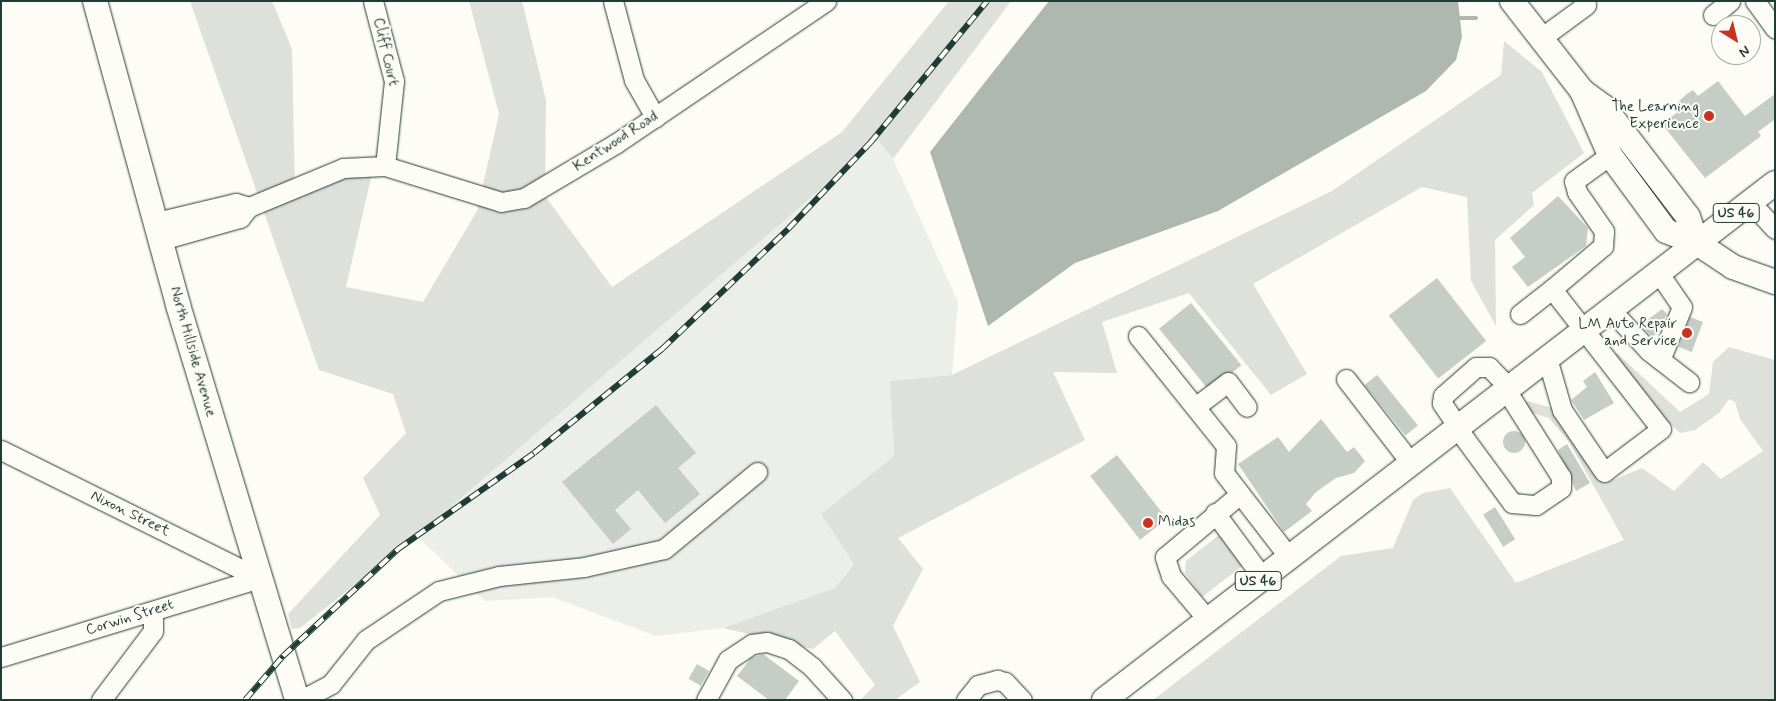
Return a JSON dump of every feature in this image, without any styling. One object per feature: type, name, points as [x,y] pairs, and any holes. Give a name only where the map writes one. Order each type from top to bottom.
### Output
[{"type":"main road","name":"North Hillside Avenue","points":[[95,1],[158,231],[259,578],[297,700]]},
{"type":"main road","points":[[1512,1],[1582,92],[1610,155],[1666,231],[1697,242],[1733,267],[1775,282]]},
{"type":"main road","points":[[1582,92],[1604,107],[1688,217],[1697,242]]},
{"type":"main road","name":"US 46","points":[[1104,700],[1775,183]]},
{"type":"street","name":"Cliff Court","points":[[373,1],[394,81],[395,102],[385,166]]},
{"type":"street","points":[[613,1],[634,80],[655,117]]},
{"type":"street","name":"Kentwood Road","points":[[158,231],[236,203],[249,207],[343,168],[385,166],[484,198],[508,201],[540,191],[655,117],[826,1]]},
{"type":"street","points":[[1713,15],[1730,1]]},
{"type":"street","points":[[1755,1],[1775,29]]},
{"type":"street","points":[[1541,38],[1586,5]]},
{"type":"street","points":[[1520,314],[1603,246],[1604,231],[1576,192],[1574,181],[1610,155]]},
{"type":"street","points":[[1750,202],[1774,226]]},
{"type":"street","points":[[1658,272],[1682,308],[1660,360]]},
{"type":"street","points":[[1547,358],[1562,410],[1604,472],[1661,429],[1552,289]]},
{"type":"street","points":[[1610,309],[1660,360],[1689,382]]},
{"type":"street","points":[[1138,336],[1226,446],[1224,472],[1290,557]]},
{"type":"street","points":[[1489,367],[1507,389],[1560,477],[1561,488],[1536,505],[1512,503],[1458,427],[1442,403],[1447,390],[1469,373],[1489,367]]},
{"type":"street","points":[[1346,379],[1411,463]]},
{"type":"street","points":[[1195,407],[1228,382],[1247,407]]},
{"type":"street","name":"Nixon Street","points":[[1,450],[259,578]]},
{"type":"street","points":[[301,700],[330,684],[366,640],[439,591],[499,576],[584,567],[664,549],[757,472]]},
{"type":"street","points":[[1208,620],[1164,560],[1169,549],[1240,494]]},
{"type":"street","points":[[1215,514],[1263,578]]},
{"type":"street","name":"Corwin Street","points":[[1,657],[259,578]]},
{"type":"street","points":[[101,700],[153,631],[153,611]]},
{"type":"street","points":[[706,700],[728,660],[752,644],[768,642],[789,649],[812,666],[842,700]]},
{"type":"street","points":[[966,700],[978,685],[996,680],[1005,682],[1022,700]]},
{"type":"shaded area","points":[[190,1],[272,1],[292,49],[295,193],[373,169],[346,287],[423,302],[477,211],[499,114],[469,1],[522,1],[546,100],[545,196],[612,287],[842,132],[949,1],[1011,1],[893,159],[878,140],[417,536],[300,628],[292,629],[288,614],[380,515],[363,478],[406,433],[393,394],[319,370]]},
{"type":"shaded area","points":[[1049,1],[1458,1],[1462,37],[1456,60],[1426,91],[1218,211],[1075,263],[988,326],[930,152]]},
{"type":"shaded area","points":[[1504,41],[1542,72],[1584,153],[1532,193],[1534,205],[1495,240],[1496,326],[1471,281],[1467,197],[1422,187],[1253,284],[1307,374],[1271,395],[1189,293],[1102,322],[1117,373],[1053,372],[1085,440],[898,538],[923,569],[893,626],[920,682],[895,700],[860,700],[875,685],[835,631],[813,649],[723,628],[835,588],[854,564],[821,514],[894,456],[890,381],[952,375],[1332,191],[1501,75]]},
{"type":"shaded area","points":[[878,140],[893,159],[958,302],[952,375],[890,381],[894,456],[821,514],[854,563],[835,588],[723,628],[656,636],[552,597],[485,601],[417,536]]},
{"type":"shaded area","points":[[1729,347],[1775,360],[1775,700],[1153,700],[1341,556],[1393,548],[1413,500],[1423,493],[1450,488],[1516,583],[1624,540],[1569,442],[1549,418],[1526,411],[1524,406],[1527,401],[1556,409],[1608,482],[1642,468],[1674,491],[1703,462],[1721,479],[1763,451],[1740,419],[1735,402],[1729,399],[1719,413],[1695,430],[1680,433],[1641,396],[1612,358],[1617,353],[1680,412],[1709,394],[1713,362]]},
{"type":"shaded area","points":[[1219,535],[1245,564],[1202,597],[1185,573],[1186,561]]},
{"type":"building","name":"The Learning Experience","points":[[1718,81],[1745,116],[1775,94],[1775,119],[1758,132],[1761,136],[1705,178],[1662,124],[1683,108],[1678,102],[1688,93],[1693,90],[1698,96]]},
{"type":"building","points":[[1558,196],[1588,228],[1586,246],[1528,287],[1512,267],[1525,257],[1510,238]]},
{"type":"building","points":[[1437,278],[1486,341],[1438,379],[1389,316]]},
{"type":"building","points":[[1191,303],[1241,365],[1209,391],[1159,329]]},
{"type":"building","points":[[1662,309],[1667,314],[1653,338],[1641,325]]},
{"type":"building","name":"LM Auto Repair and Service","points":[[1690,317],[1703,322],[1692,352],[1679,347]]},
{"type":"building","points":[[1595,372],[1614,403],[1584,420],[1571,400],[1587,387],[1583,381]]},
{"type":"building","points":[[1377,375],[1418,426],[1405,436],[1365,385]]},
{"type":"building","points":[[656,405],[696,453],[678,468],[700,494],[665,523],[638,490],[615,510],[631,529],[613,544],[562,482]]},
{"type":"building","points":[[1321,419],[1347,452],[1354,447],[1365,461],[1354,473],[1336,478],[1316,492],[1306,504],[1312,511],[1284,532],[1238,464],[1278,437],[1289,452]]},
{"type":"building","points":[[1514,431],[1522,434],[1525,442],[1522,450],[1514,453],[1506,450],[1503,442],[1506,434]]},
{"type":"building","points":[[1567,444],[1590,483],[1576,491],[1558,450]]},
{"type":"building","points":[[1117,455],[1167,519],[1140,540],[1090,476]]},
{"type":"building","points":[[1495,507],[1515,539],[1503,547],[1483,514]]},
{"type":"building","points":[[763,654],[799,681],[785,700],[769,700],[737,676],[751,658]]},
{"type":"building","points":[[697,664],[709,671],[701,686],[688,679]]},
{"type":"waterway","points":[[1460,18],[1476,18]]},
{"type":"railway","points":[[245,700],[283,656],[398,549],[534,453],[662,349],[788,229],[870,143],[987,1]]},
{"type":"place","name":"The Learning Experience","points":[[1709,116]]},
{"type":"place","name":"LM Auto Repair and Service","points":[[1687,333]]},
{"type":"place","name":"Midas","points":[[1148,523]]}]
